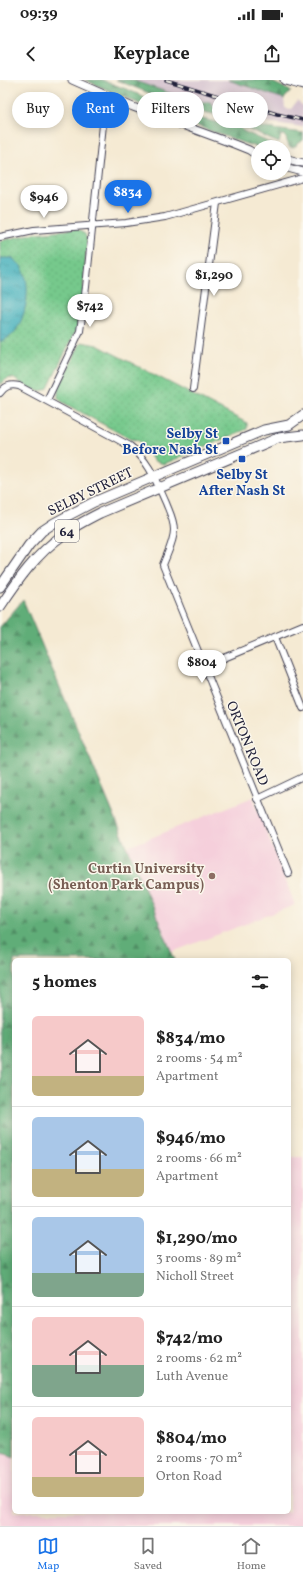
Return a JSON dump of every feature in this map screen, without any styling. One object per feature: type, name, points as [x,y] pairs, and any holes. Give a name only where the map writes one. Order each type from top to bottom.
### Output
[{"type":"main road","points":[[285,80],[303,85]]},
{"type":"main road","name":"SELBY STREET","points":[[0,586],[28,545],[42,531],[54,523],[94,502],[264,430],[286,426],[296,422],[303,415]]},
{"type":"main road","name":"SELBY STREET","points":[[0,607],[24,573],[42,553],[63,534],[100,513],[278,438],[303,435]]},
{"type":"main road","points":[[54,523],[63,534]]},
{"type":"street","points":[[72,80],[98,92]]},
{"type":"street","points":[[129,105],[249,150]]},
{"type":"street","points":[[47,400],[80,331],[86,294],[103,128]]},
{"type":"street","points":[[291,160],[303,163]]},
{"type":"street","points":[[291,169],[303,172]]},
{"type":"street","points":[[0,237],[40,229],[126,223],[159,218],[303,178]]},
{"type":"street","points":[[193,389],[217,203]]},
{"type":"street","name":"ORTON ROAD","points":[[0,393],[6,387],[14,384],[47,400],[130,446],[144,460],[155,476],[170,512],[174,528],[173,538],[163,565],[288,873]]},
{"type":"street","points":[[205,666],[303,625]]},
{"type":"street","points":[[275,637],[303,708]]},
{"type":"street","points":[[257,799],[303,777]]},
{"type":"shaded area","points":[[132,80],[228,80],[263,92],[212,92],[212,105],[210,102],[204,102],[204,92],[166,92]]},
{"type":"shaded area","points":[[268,94],[284,99],[285,108],[291,109],[297,101],[303,106],[303,127],[268,122]]},
{"type":"shaded area","points":[[23,600],[128,847],[253,797],[295,905],[172,952],[174,958],[12,958],[12,1514],[291,1514],[291,1157],[303,1157],[303,1526],[0,1526],[0,627]]},
{"type":"green space","points":[[85,80],[102,80],[129,90],[137,94],[137,103],[129,99],[129,92],[112,92]]},
{"type":"green space","points":[[116,80],[132,80],[166,92],[146,92]]},
{"type":"green space","points":[[228,80],[268,80],[291,91],[284,99],[268,94],[268,92],[263,92]]},
{"type":"green space","points":[[204,102],[210,102],[212,105],[212,114],[204,112]]},
{"type":"green space","points":[[204,119],[212,121],[212,128],[241,128],[243,131],[263,140],[251,140],[251,145],[203,128]]},
{"type":"green space","points":[[245,128],[266,128],[303,133],[303,140],[293,148],[291,148],[291,140],[287,140],[285,135],[281,135],[280,140],[272,140]]},
{"type":"green space","points":[[76,229],[85,234],[87,240],[82,306],[77,328],[48,388],[40,391],[35,390],[13,378],[9,378],[0,385],[0,241],[35,233]]},
{"type":"green space","points":[[81,342],[97,345],[247,423],[247,429],[164,464],[154,461],[138,440],[130,439],[62,402],[58,398],[58,389]]},
{"type":"green space","points":[[23,600],[174,958],[12,958],[12,1456],[0,1451],[0,627]]},
{"type":"water","points":[[0,258],[12,258],[20,265],[25,273],[27,291],[24,311],[18,328],[12,335],[0,342]]},
{"type":"railway","points":[[166,80],[277,114],[303,120]]},
{"type":"place","name":"Selby St Before Nash St","points":[[226,441]]},
{"type":"place","name":"Selby St After Nash St","points":[[242,459]]},
{"type":"place","name":"Curtin University (Shenton Park Campus)","points":[[212,876]]}]
